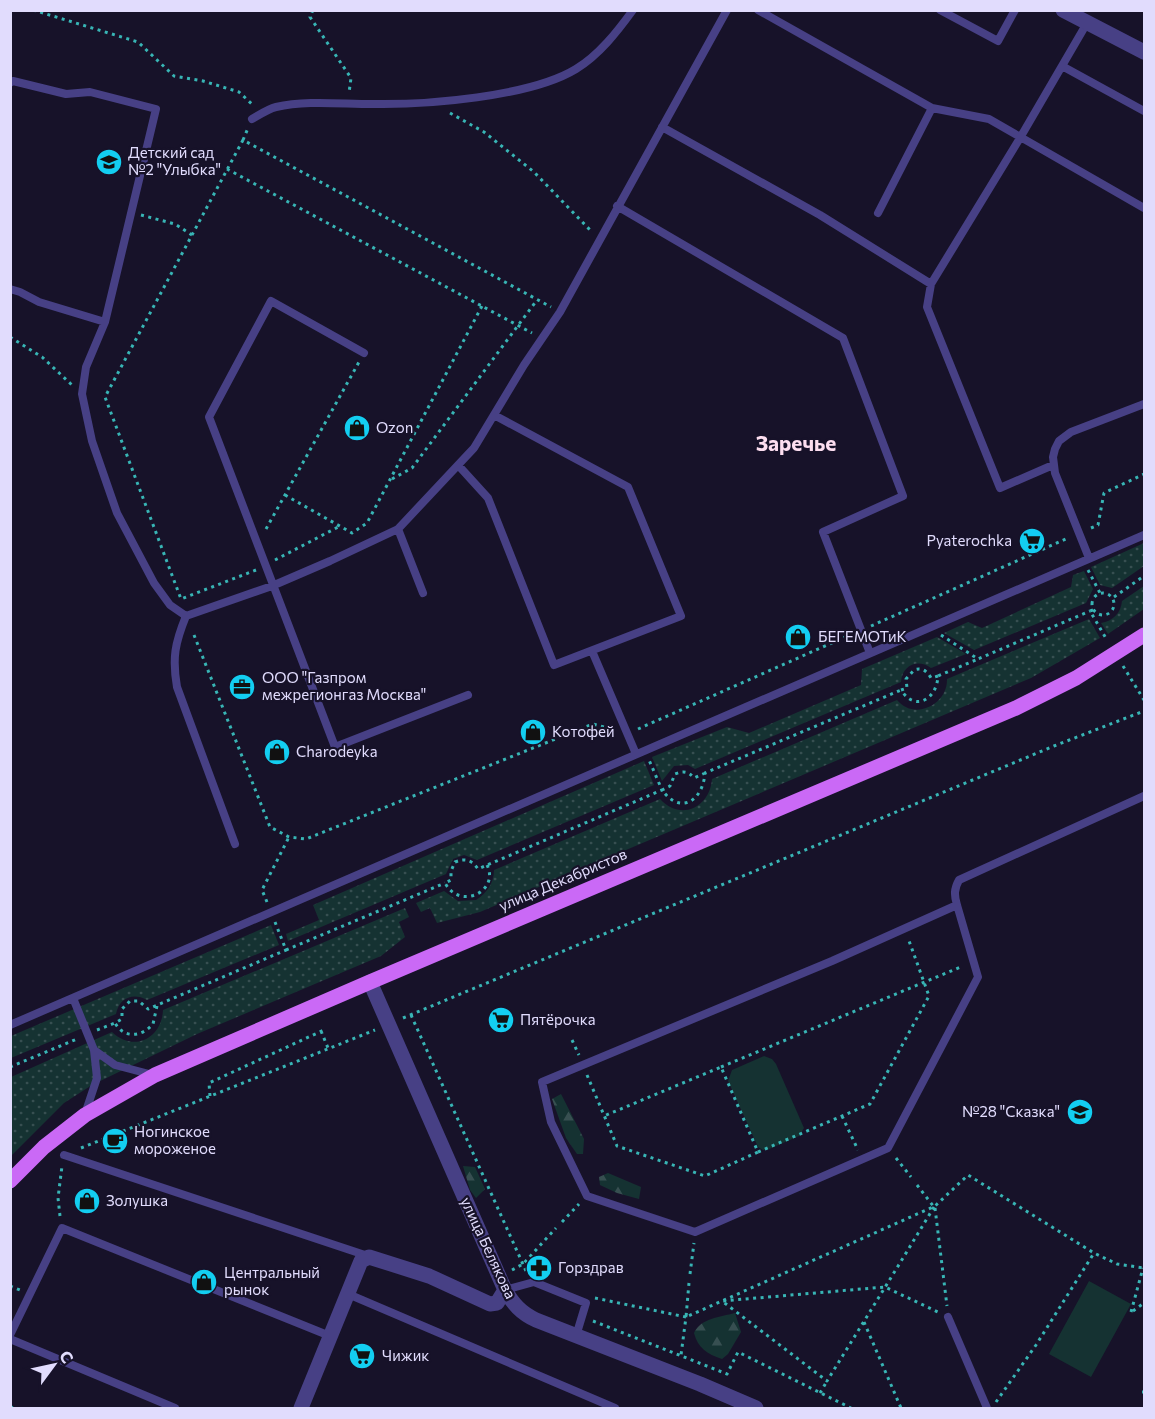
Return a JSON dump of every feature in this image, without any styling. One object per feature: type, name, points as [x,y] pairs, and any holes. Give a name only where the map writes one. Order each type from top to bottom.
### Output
[{"type":"main road","name":"улица Декабристов","points":[[10,1181],[44,1147],[85,1115],[155,1075],[1016,708],[1076,678],[1144,635]]},
{"type":"street","points":[[1067,11],[1144,52]]},
{"type":"street","name":"улица Белякова","points":[[370,982],[505,1290],[514,1305],[525,1315],[756,1408]]},
{"type":"street","points":[[301,1408],[361,1261],[369,1257],[429,1276],[490,1304],[497,1303],[505,1290]]},
{"type":"lane","points":[[252,118],[275,107],[312,104],[430,102],[492,95],[544,83],[576,69],[595,55],[617,32],[633,10]]},
{"type":"lane","points":[[186,616],[272,586],[398,529],[474,448],[560,312],[727,10]]},
{"type":"lane","points":[[758,10],[932,108],[989,119],[1144,208]]},
{"type":"lane","points":[[939,10],[998,41],[1015,10]]},
{"type":"lane","points":[[1053,465],[1000,488],[927,307],[931,284],[1087,23]]},
{"type":"lane","points":[[1062,66],[1144,111]]},
{"type":"lane","points":[[10,83],[13,81],[66,94],[90,92],[156,109],[105,322],[86,367],[81,394],[92,441],[117,513],[154,583],[170,605],[186,616]]},
{"type":"lane","points":[[878,213],[932,108]]},
{"type":"lane","points":[[662,127],[820,215],[931,284]]},
{"type":"lane","points":[[617,206],[843,338],[903,496],[823,532],[870,653]]},
{"type":"lane","points":[[10,289],[39,302],[105,322]]},
{"type":"lane","points":[[364,353],[271,301],[209,417],[335,747],[468,695]]},
{"type":"lane","points":[[1089,558],[1053,465],[1055,449],[1059,441],[1071,432],[1144,404]]},
{"type":"lane","points":[[458,465],[488,498],[555,665],[681,616],[627,487],[494,415]]},
{"type":"lane","points":[[398,529],[423,593]]},
{"type":"lane","points":[[10,1025],[1144,535]]},
{"type":"lane","points":[[186,616],[174,650],[173,666],[177,687],[234,844]]},
{"type":"lane","points":[[592,651],[636,754]]},
{"type":"lane","points":[[957,905],[832,961],[542,1082],[551,1122],[587,1196],[695,1232],[888,1148],[978,977],[957,905],[954,897],[959,880],[1144,796]]},
{"type":"lane","points":[[73,998],[94,1050],[97,1078],[85,1115]]},
{"type":"lane","points":[[94,1050],[115,1065],[155,1075]]},
{"type":"lane","points":[[64,1155],[369,1257]]},
{"type":"lane","points":[[175,1408],[10,1337],[62,1228],[330,1336]]},
{"type":"lane","points":[[505,1290],[534,1282],[586,1303],[576,1336]]},
{"type":"lane","points":[[348,1294],[615,1408]]},
{"type":"lane","points":[[948,1317],[987,1408]]},
{"type":"path","points":[[33,10],[138,42],[174,76],[203,81],[240,92],[262,113]]},
{"type":"path","points":[[313,10],[310,17],[351,78],[347,104]]},
{"type":"path","points":[[430,102],[484,132],[534,172],[599,239]]},
{"type":"path","points":[[227,169],[542,339]]},
{"type":"path","points":[[132,213],[175,224],[192,236]]},
{"type":"path","points":[[391,480],[412,468],[537,300]]},
{"type":"path","points":[[285,495],[352,533],[367,523],[482,306]]},
{"type":"path","points":[[10,337],[42,357],[81,394]]},
{"type":"path","points":[[257,544],[364,353]]},
{"type":"path","points":[[194,635],[270,826],[289,837],[306,839],[593,724],[627,734],[1098,525],[1104,493],[1144,474]]},
{"type":"path","points":[[265,566],[340,526]]},
{"type":"path","points":[[1088,569],[1100,593]]},
{"type":"path","points":[[1114,597],[1144,576]]},
{"type":"path","points":[[1104,636],[1092,610],[1094,597],[1100,593],[1114,597]]},
{"type":"path","points":[[1092,610],[1096,614],[1108,614],[1114,606],[1114,597]]},
{"type":"path","points":[[10,1067],[115,1023],[122,1019],[122,1009],[130,1001],[139,1001],[148,1009],[157,1006],[445,883],[451,880],[451,871],[456,862],[471,861],[478,869],[662,790],[670,786],[675,774],[687,772],[694,778],[907,688],[906,679],[914,670],[922,669],[931,678],[938,676],[1092,610]]},
{"type":"path","points":[[941,634],[978,658]]},
{"type":"path","points":[[901,690],[909,699],[923,701],[932,695],[937,687],[938,676]]},
{"type":"path","points":[[62,1228],[58,1198],[64,1155],[411,1015],[1054,746],[1144,711]]},
{"type":"path","points":[[648,759],[662,790],[670,799],[680,803],[695,800],[701,793],[705,784],[705,773]]},
{"type":"path","points":[[271,913],[267,897],[262,890],[289,837]]},
{"type":"path","points":[[445,883],[448,889],[455,894],[463,897],[473,896],[486,886],[490,876],[487,865]]},
{"type":"path","points":[[283,925],[276,926],[286,950]]},
{"type":"path","points":[[572,1040],[617,1146],[705,1176],[870,1104],[929,996],[904,928]]},
{"type":"path","points":[[604,1116],[964,965],[970,951]]},
{"type":"path","points":[[115,1023],[118,1029],[127,1034],[142,1033],[153,1024],[157,1006]]},
{"type":"path","points":[[411,1015],[526,1271],[537,1275]]},
{"type":"path","points":[[210,1096],[209,1083],[326,1029]]},
{"type":"path","points":[[321,1031],[328,1048]]},
{"type":"path","points":[[721,1067],[758,1152]]},
{"type":"path","points":[[842,1116],[862,1159]]},
{"type":"path","points":[[888,1148],[911,1177]]},
{"type":"path","points":[[820,1393],[934,1207],[968,1175],[1094,1253],[1117,1264],[1144,1268],[1131,1312],[1144,1304]]},
{"type":"path","points":[[917,1185],[934,1207],[948,1317]]},
{"type":"path","points":[[562,1222],[587,1196]]},
{"type":"path","points":[[591,1297],[687,1317],[934,1207]]},
{"type":"path","points":[[523,1264],[556,1228]]},
{"type":"path","points":[[690,1274],[695,1232]]},
{"type":"path","points":[[992,1408],[1036,1345],[1094,1253]]},
{"type":"path","points":[[681,1356],[689,1283]]},
{"type":"path","points":[[722,1301],[885,1287],[948,1317]]},
{"type":"path","points":[[722,1301],[827,1381]]},
{"type":"path","points":[[585,1317],[727,1374],[738,1352],[851,1408]]},
{"type":"path","points":[[864,1322],[901,1408]]},
{"type":"path","points":[[10,1407],[15,1408]]},
{"type":"green space","points":[[1144,543],[1144,566],[1112,588],[1100,585],[1091,567]]},
{"type":"green space","points":[[1084,571],[1093,589],[1086,603],[974,650],[944,633],[968,622],[982,628],[1071,587],[1073,575]]},
{"type":"green space","points":[[1144,586],[1144,609],[1108,634],[1101,623],[1113,618],[1118,613],[1122,601]]},
{"type":"green space","points":[[1089,619],[1100,638],[1031,678],[480,912],[437,923],[430,908],[421,912],[416,903],[444,891],[458,901],[476,900],[489,887],[494,870],[660,799],[677,810],[693,808],[706,797],[712,779],[897,700],[912,709],[929,707],[942,696],[947,679]]},
{"type":"green space","points":[[937,637],[966,654],[931,668],[921,664],[912,665],[904,671],[901,682],[695,769],[688,765],[674,766],[662,781],[652,757],[727,727],[749,733],[861,685],[862,669]]},
{"type":"green space","points":[[644,761],[654,785],[477,860],[464,855],[453,859],[446,874],[288,941],[286,934],[319,920],[313,905]]},
{"type":"green space","points":[[405,908],[409,917],[399,922],[405,937],[381,956],[197,1034],[92,1085],[64,1103],[12,1155],[11,1077],[112,1032],[129,1041],[138,1042],[145,1039],[158,1028],[163,1010]]},
{"type":"green space","points":[[271,925],[279,945],[147,1000],[137,997],[127,998],[120,1004],[116,1014],[11,1058],[11,1036]]},
{"type":"green space","points":[[764,1056],[772,1059],[776,1064],[804,1128],[799,1136],[767,1150],[758,1147],[728,1081],[732,1070]]},
{"type":"green space","points":[[561,1094],[584,1139],[583,1154],[577,1154],[566,1138],[552,1099]]},
{"type":"green space","points":[[463,1166],[475,1167],[485,1189],[476,1198],[470,1190]]},
{"type":"green space","points":[[608,1173],[641,1187],[639,1199],[600,1185],[599,1177]]},
{"type":"green space","points":[[1089,1281],[1131,1304],[1091,1377],[1049,1354]]},
{"type":"green space","points":[[735,1313],[741,1332],[728,1354],[722,1359],[704,1350],[694,1333],[697,1328],[712,1319]]},
{"type":"place","name":"Детский сад №2 \"Улыбка\"","points":[[109,162]]},
{"type":"place","name":"Ozon","points":[[357,428]]},
{"type":"place","name":"Pyaterochka","points":[[1032,541]]},
{"type":"place","name":"БЕГЕМОТиК","points":[[798,637]]},
{"type":"place","name":"ООО \"Газпром межрегионгаз Москва\"","points":[[242,687]]},
{"type":"place","name":"Котофей","points":[[533,732]]},
{"type":"place","name":"Charodeyka","points":[[277,752]]},
{"type":"place","name":"Пятёрочка","points":[[501,1020]]},
{"type":"place","name":"№28 \"Сказка\"","points":[[1080,1112]]},
{"type":"place","name":"Ногинское мороженое","points":[[115,1141]]},
{"type":"place","name":"Золушка","points":[[87,1201]]},
{"type":"place","name":"Горздрав","points":[[539,1268]]},
{"type":"place","name":"Центральный рынок","points":[[204,1282]]},
{"type":"place","name":"Чижик","points":[[362,1356]]},
{"type":"district","name":"Заречье","points":[[796,444]]}]
